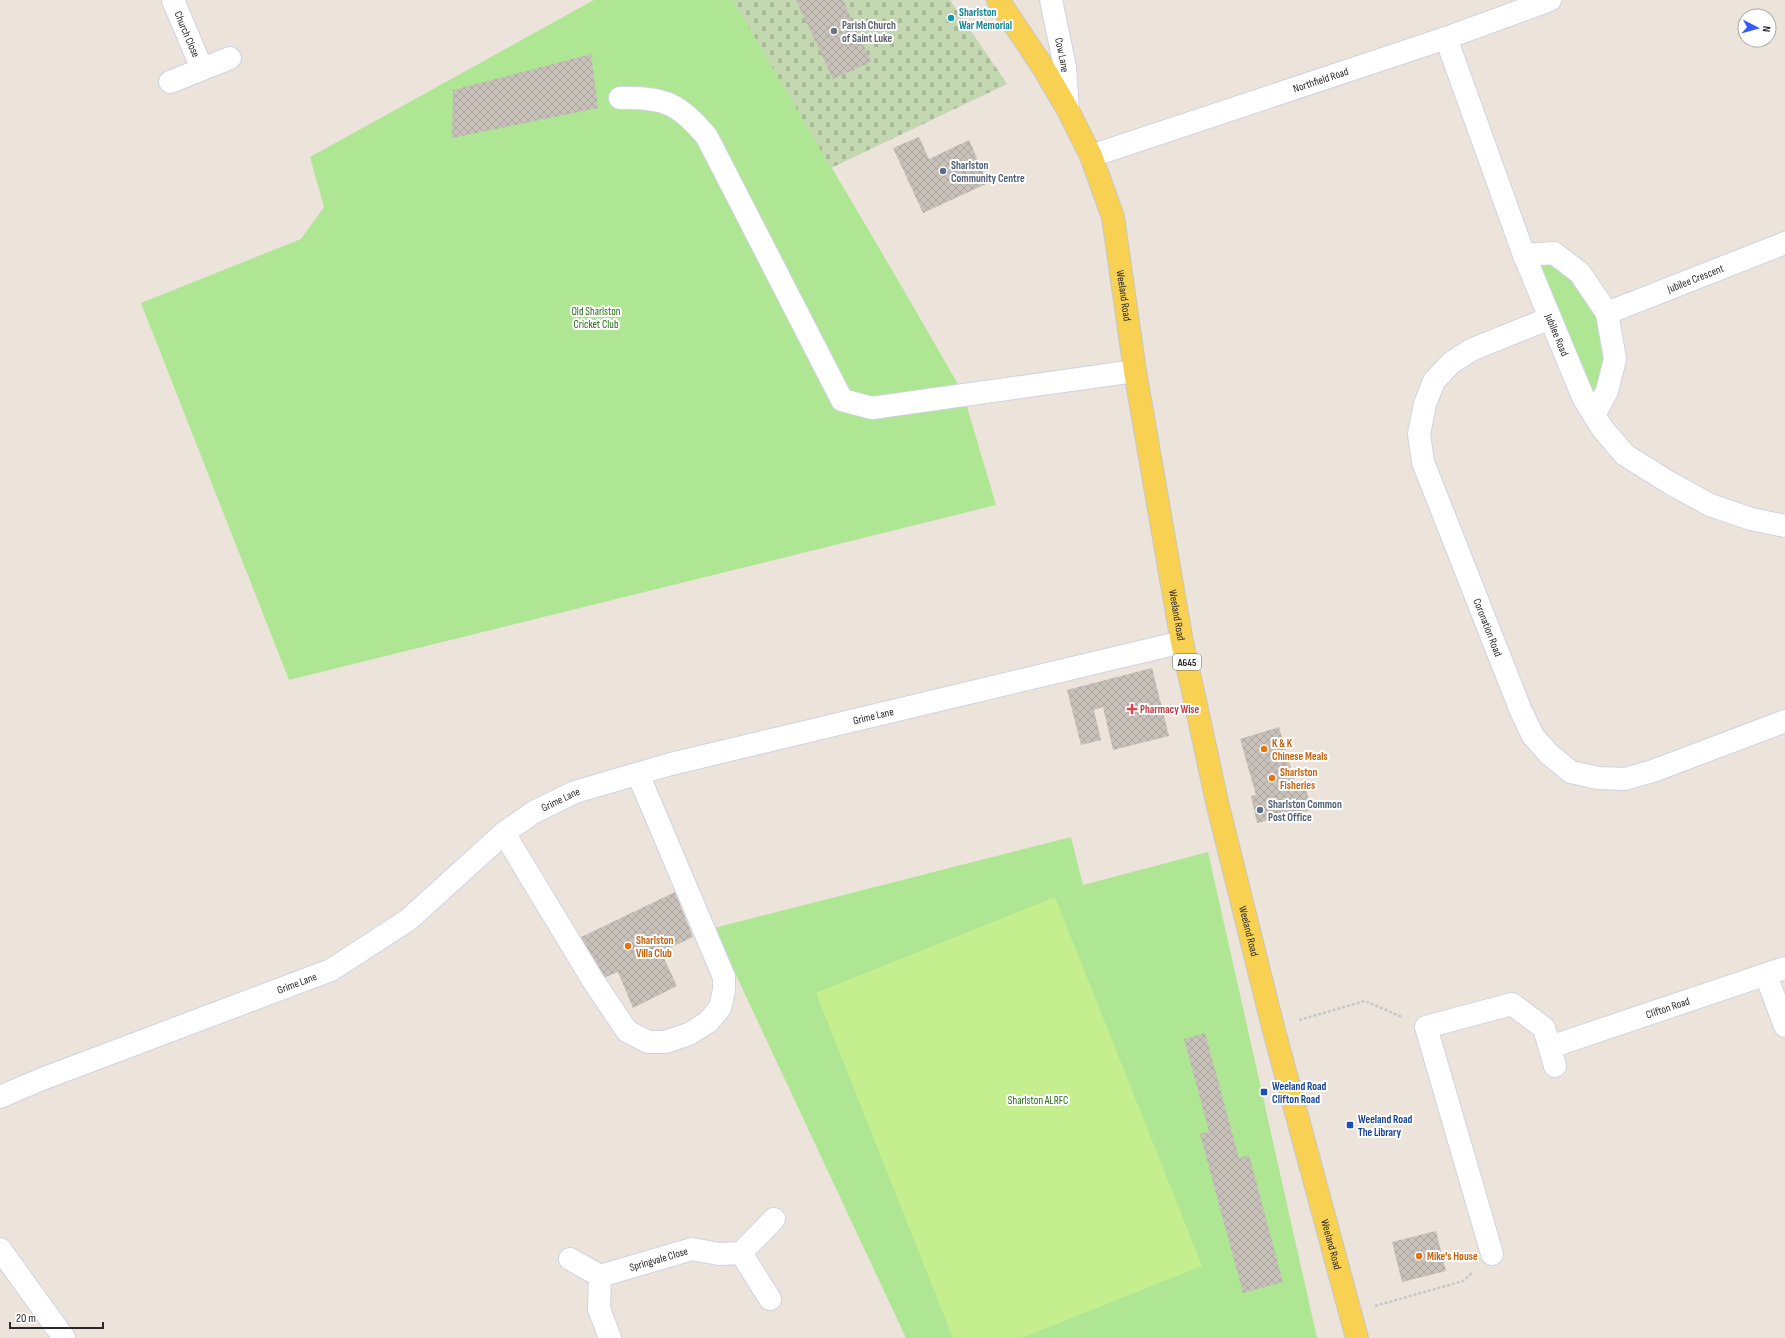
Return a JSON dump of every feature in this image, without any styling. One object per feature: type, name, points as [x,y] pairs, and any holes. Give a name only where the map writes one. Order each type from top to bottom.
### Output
[{"type":"main road","name":"Weeland Road","points":[[998,0],[1043,67],[1068,110],[1091,156],[1113,217],[1135,371],[1182,642],[1218,806],[1273,1027],[1356,1338]]},
{"type":"street","name":"Church Close","points":[[173,0],[202,69]]},
{"type":"street","name":"Cow Lane","points":[[1051,0],[1065,67],[1068,110]]},
{"type":"street","name":"Northfield Road","points":[[1091,156],[1446,38],[1550,0]]},
{"type":"street","name":"Jubilee Road","points":[[1446,38],[1524,255],[1583,397],[1602,428],[1625,455],[1670,483],[1710,505],[1751,519],[1785,526]]},
{"type":"street","name":"Church Close","points":[[170,82],[230,58]]},
{"type":"street","points":[[620,98],[647,98],[678,108],[692,119],[707,138],[842,400],[872,408],[1135,371]]},
{"type":"street","name":"Jubilee Crescent","points":[[1606,313],[1785,243]]},
{"type":"street","points":[[1524,255],[1554,253],[1580,273],[1606,313],[1615,359],[1607,391],[1594,415]]},
{"type":"street","name":"Coronation Road","points":[[1550,318],[1471,350],[1451,363],[1434,381],[1425,404],[1419,434],[1423,462],[1521,711],[1533,736],[1550,755],[1571,772],[1598,778],[1624,779],[1653,772],[1785,721]]},
{"type":"street","name":"Grime Lane","points":[[0,1097],[42,1079],[331,970],[408,920],[504,833],[534,812],[575,792],[671,764],[1182,642]]},
{"type":"street","points":[[504,833],[594,982],[627,1031],[648,1042],[665,1042],[689,1034],[708,1022],[720,1008],[724,990],[724,977],[638,774]]},
{"type":"street","points":[[1776,971],[1785,1026]]},
{"type":"street","name":"Clifton Road","points":[[1426,1027],[1512,1004],[1550,1047],[1776,971]]},
{"type":"street","points":[[1426,1027],[1492,1254]]},
{"type":"street","points":[[770,1299],[741,1253],[774,1219]]},
{"type":"street","points":[[0,1249],[64,1338]]},
{"type":"street","name":"Springvale Close","points":[[600,1276],[692,1249],[719,1254],[741,1253]]},
{"type":"street","points":[[570,1259],[600,1276],[598,1309],[610,1338]]},
{"type":"path","points":[[1273,1027],[1365,1001],[1426,1027]]},
{"type":"path","points":[[1350,1313],[1463,1281],[1492,1254]]},
{"type":"green space","name":"Old Sharlston Cricket Club","points":[[594,0],[733,0],[963,393],[996,505],[289,680],[141,303],[301,239],[324,207],[310,157]]},
{"type":"green space","points":[[733,0],[950,0],[1007,84],[831,168]]},
{"type":"green space","points":[[1524,255],[1580,273],[1615,359],[1594,415]]},
{"type":"green space","name":"Sharlston ALRFC","points":[[1071,837],[1083,885],[1208,852],[1317,1338],[906,1338],[714,928]]},
{"type":"green space","points":[[1055,897],[1202,1266],[1022,1338],[953,1338],[816,993]]},
{"type":"building","name":"Parish Church of Saint Luke","points":[[796,0],[843,0],[871,62],[833,79]]},
{"type":"building","points":[[591,54],[598,108],[452,138],[453,90]]},
{"type":"building","name":"Sharlston Community Centre","points":[[919,137],[929,159],[969,140],[988,183],[923,213],[893,148]]},
{"type":"building","name":"Pharmacy Wise","points":[[1152,668],[1169,736],[1113,750],[1103,707],[1094,710],[1101,740],[1081,745],[1067,690]]},
{"type":"building","points":[[1279,727],[1296,785],[1305,783],[1311,810],[1257,823],[1251,796],[1256,795],[1240,739]]},
{"type":"building","name":"Sharlston Villa Club","points":[[675,892],[693,937],[661,952],[677,986],[633,1008],[618,972],[594,982],[577,939]]},
{"type":"building","points":[[1205,1033],[1239,1158],[1249,1155],[1283,1282],[1243,1293],[1200,1134],[1209,1131],[1184,1039]]},
{"type":"building","name":"Mike's House","points":[[1436,1231],[1446,1271],[1402,1282],[1392,1242]]},
{"type":"place","name":"Sharlston War Memorial","points":[[951,18]]},
{"type":"place","name":"Parish Church of Saint Luke","points":[[834,31]]},
{"type":"place","name":"Sharlston Community Centre","points":[[943,171]]},
{"type":"place","name":"Pharmacy Wise","points":[[1132,709]]},
{"type":"place","name":"K & K Chinese Meals","points":[[1264,749]]},
{"type":"place","name":"Sharlston Fisheries","points":[[1272,778]]},
{"type":"place","name":"Sharlston Common Post Office","points":[[1260,810]]},
{"type":"place","name":"Sharlston Villa Club","points":[[628,946]]},
{"type":"place","name":"Weeland Road Clifton Road","points":[[1264,1092]]},
{"type":"place","name":"Weeland Road The Library","points":[[1350,1125]]},
{"type":"place","name":"Mike's House","points":[[1419,1256]]}]
